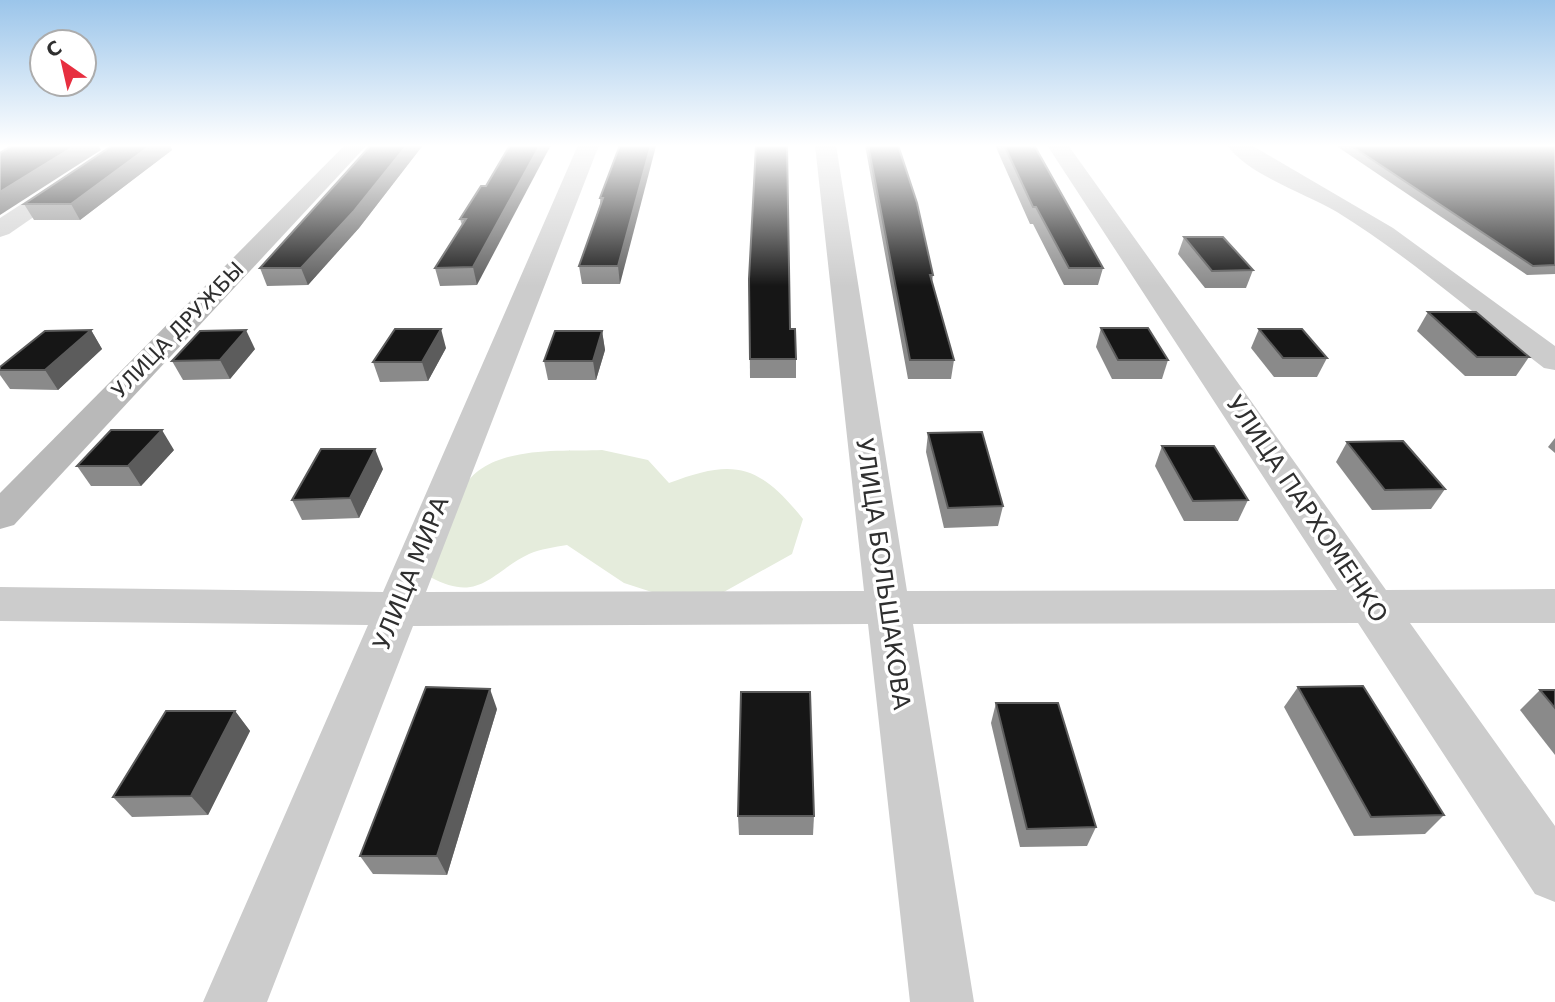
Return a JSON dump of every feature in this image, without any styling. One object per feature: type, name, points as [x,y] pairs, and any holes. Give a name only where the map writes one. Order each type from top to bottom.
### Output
[{"type":"street","points":[[0,229],[57,192]]},
{"type":"street","name":"УЛИЦА ДРУЖБЫ","points":[[0,516],[312,192]]},
{"type":"street","name":"УЛИЦА МИРА","points":[[235,1002],[570,192]]},
{"type":"street","name":"УЛИЦА БОЛЬШАКОВА","points":[[831,192],[942,1002]]},
{"type":"street","name":"УЛИЦА ПАРХОМЕНКО","points":[[1089,192],[1555,874]]},
{"type":"street","points":[[1316,192],[1345,207],[1384,233],[1555,361]]},
{"type":"street","points":[[0,604],[397,609],[1555,606]]},
{"type":"green space","points":[[602,450],[648,460],[669,483],[711,470],[744,471],[758,477],[773,487],[803,519],[792,554],[722,593],[658,594],[624,583],[567,545],[529,554],[473,586],[447,585],[430,577],[457,500],[473,475],[488,465],[525,454]]},
{"type":"building","points":[[42,192],[88,192],[71,204],[24,204]]},
{"type":"building","points":[[329,192],[369,192],[301,268],[260,268]]},
{"type":"building","points":[[477,192],[514,192],[473,267],[435,268],[466,219],[460,219]]},
{"type":"building","points":[[602,192],[638,192],[618,266],[579,266],[603,198],[600,198]]},
{"type":"building","points":[[754,192],[788,192],[790,329],[795,329],[796,359],[750,359],[749,279]]},
{"type":"building","points":[[877,192],[913,192],[933,275],[930,275],[954,360],[910,360]]},
{"type":"building","points":[[1026,192],[1060,192],[1103,268],[1069,268],[1036,207],[1033,207]]},
{"type":"building","points":[[1421,192],[1555,192],[1555,265],[1533,266]]},
{"type":"building","points":[[1184,237],[1223,237],[1253,270],[1212,271]]},
{"type":"building","points":[[1428,312],[1476,312],[1529,357],[1477,357]]},
{"type":"building","points":[[1101,328],[1148,328],[1168,360],[1118,360]]},
{"type":"building","points":[[395,329],[441,329],[422,362],[373,362]]},
{"type":"building","points":[[1259,329],[1302,329],[1327,358],[1283,358]]},
{"type":"building","points":[[91,330],[45,370],[0,370],[0,367],[45,331]]},
{"type":"building","points":[[246,330],[220,360],[172,361],[200,331]]},
{"type":"building","points":[[555,331],[602,331],[593,361],[544,361]]},
{"type":"building","points":[[111,430],[162,430],[128,466],[77,466]]},
{"type":"building","points":[[982,432],[1003,506],[948,508],[928,433]]},
{"type":"building","points":[[1403,441],[1445,489],[1385,490],[1347,442]]},
{"type":"building","points":[[1162,446],[1214,446],[1248,500],[1193,501]]},
{"type":"building","points":[[321,449],[375,449],[350,498],[292,500]]},
{"type":"building","points":[[1363,686],[1444,815],[1371,817],[1298,687]]},
{"type":"building","points":[[426,687],[490,689],[437,856],[360,856]]},
{"type":"building","points":[[1540,690],[1555,690],[1555,708]]},
{"type":"building","points":[[741,692],[810,692],[814,816],[738,816]]},
{"type":"building","points":[[996,703],[1058,703],[1096,827],[1027,829]]},
{"type":"building","points":[[166,711],[235,711],[191,796],[113,797]]}]
